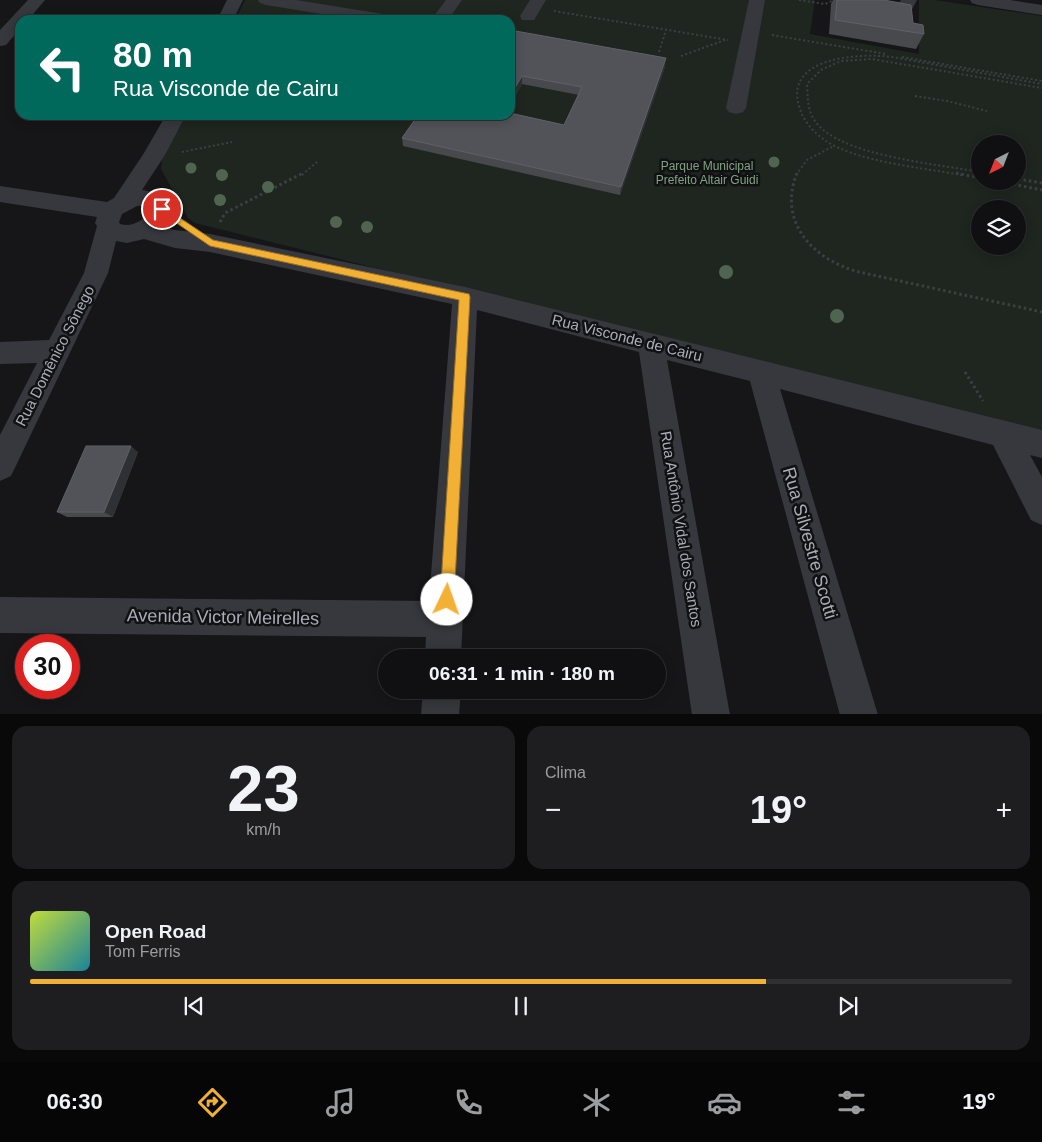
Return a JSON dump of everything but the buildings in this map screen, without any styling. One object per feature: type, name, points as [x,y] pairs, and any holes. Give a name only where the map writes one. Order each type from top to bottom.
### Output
[{"type":"street","points":[[23,15],[37,0]]},
{"type":"street","points":[[228,15],[236,0]]},
{"type":"street","points":[[266,0],[317,4],[366,15]]},
{"type":"street","points":[[443,15],[454,0]]},
{"type":"street","points":[[736,108],[757,0]]},
{"type":"street","points":[[870,3],[903,11],[909,0]]},
{"type":"street","points":[[978,0],[1042,10]]},
{"type":"street","points":[[0,40],[15,24]]},
{"type":"street","name":"Rua Domênico Sônego","points":[[0,466],[96,273],[114,213],[154,155],[173,120]]},
{"type":"street","points":[[154,155],[160,205]]},
{"type":"street","points":[[0,194],[114,213],[138,198],[153,198],[160,205]]},
{"type":"street","name":"Rua Domênico Sônego","points":[[96,273],[141,231],[157,220],[160,205]]},
{"type":"street","name":"Rua Visconde de Cairu","points":[[160,205],[210,243]]},
{"type":"street","name":"Rua Visconde de Cairu","points":[[114,213],[113,231],[120,234],[141,231],[174,239],[210,243],[465,297],[1042,444]]},
{"type":"street","points":[[444,649],[465,297]]},
{"type":"street","name":"Rua Antônio Vidal dos Santos","points":[[650,344],[711,714]]},
{"type":"street","points":[[0,353],[57,351]]},
{"type":"street","name":"Rua Silvestre Scotti","points":[[761,372],[859,714]]},
{"type":"street","points":[[1002,434],[1042,509]]},
{"type":"street","name":"Avenida Victor Meirelles","points":[[0,615],[446,619]]},
{"type":"street","points":[[440,714],[441,699]]},
{"type":"path","points":[[799,0],[825,4],[834,0],[870,3]]},
{"type":"path","points":[[533,8],[727,40]]},
{"type":"path","points":[[659,52],[666,30]]},
{"type":"path","points":[[680,56],[727,40],[749,37],[1042,82]]},
{"type":"path","points":[[971,176],[851,154],[833,146],[809,128],[802,117],[796,97],[798,82],[813,67],[835,58],[869,55],[1042,82]]},
{"type":"path","points":[[971,170],[854,149],[834,140],[822,130],[811,116],[806,98],[807,84],[821,70],[841,62],[872,59],[1042,88]]},
{"type":"path","points":[[915,96],[987,111]]},
{"type":"path","points":[[154,155],[232,142]]},
{"type":"path","points":[[833,146],[810,156],[798,167],[793,185],[789,207],[792,220],[813,248],[845,268],[1042,312]]},
{"type":"path","points":[[210,243],[225,213],[300,176],[318,161]]},
{"type":"path","points":[[1026,180],[1042,183]]},
{"type":"path","points":[[1026,187],[1042,190]]},
{"type":"green space","name":"Parque Municipal Prefeito Altair Guidi","points":[[245,0],[815,0],[810,34],[919,54],[919,0],[935,0],[1042,16],[1042,434],[195,223],[188,218],[161,169],[162,160],[183,120],[515,120],[515,15],[238,15]]},
{"type":"route","points":[[162,209],[210,243],[465,297],[447,600]]}]
